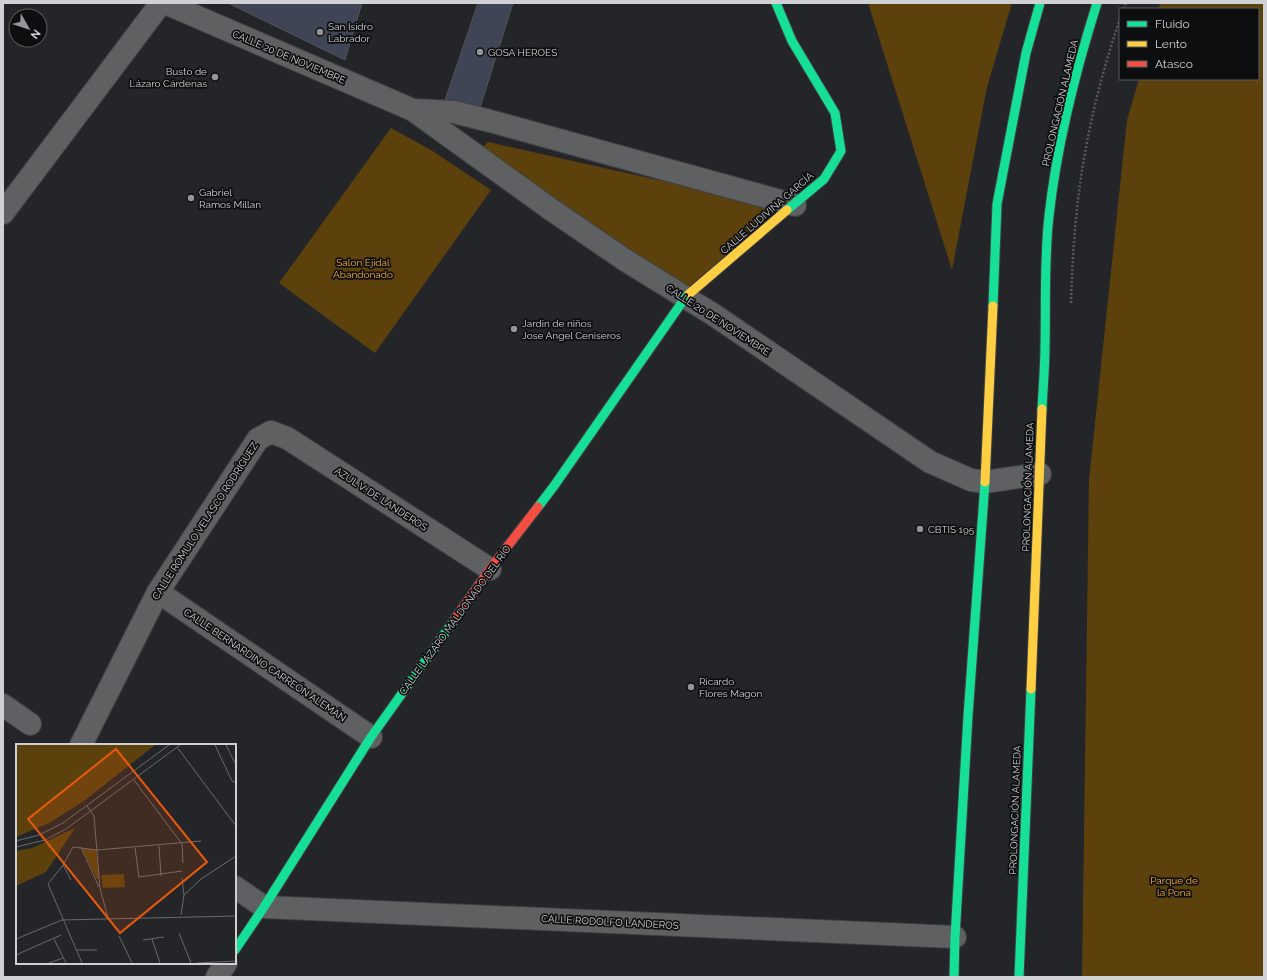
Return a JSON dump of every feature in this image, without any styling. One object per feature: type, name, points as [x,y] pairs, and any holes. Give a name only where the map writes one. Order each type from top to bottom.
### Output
[{"type":"main road","name":"CALLE LUDIVINA GARCÍA","points":[[685,298],[824,179],[841,151],[834,113],[792,42],[776,3]]},
{"type":"main road","points":[[954,977],[968,716],[985,482],[997,204],[1015,104],[1026,53],[1040,3]]},
{"type":"main road","name":"PROLONGACIÓN ALAMEDA","points":[[1019,977],[1040,474],[1046,258],[1055,173],[1063,131],[1087,37],[1098,3]]},
{"type":"main road","name":"CALLE LÁZARO MALDONADO DEL RÍO","points":[[236,948],[371,737],[490,569],[554,486],[685,298]]},
{"type":"street","points":[[3,213],[161,3]]},
{"type":"street","name":"CALLE 20 DE NOVIEMBRE","points":[[165,3],[413,110],[549,208],[625,260],[714,315],[930,462],[971,480],[985,482],[1040,474]]},
{"type":"street","name":"CALLE 20 DE NOVIEMBRE","points":[[413,110],[454,112],[795,205]]},
{"type":"street","name":"AZUL V. DE LANDEROS","points":[[271,432],[287,438],[490,569]]},
{"type":"street","name":"CALLE RÓMULO VELASCO RODRÍGUEZ","points":[[82,744],[158,592],[258,438],[271,432]]},
{"type":"street","name":"CALLE BERNARDINO CARREÓN ALEMÁN","points":[[158,592],[371,737]]},
{"type":"street","points":[[3,705],[30,724]]},
{"type":"street","points":[[236,888],[264,906]]},
{"type":"street","name":"CALLE RODOLFO LANDEROS","points":[[264,906],[955,937]]},
{"type":"street","points":[[217,977],[225,964]]},
{"type":"path","points":[[1071,308],[1073,249],[1078,198],[1087,144],[1100,89],[1119,22]]},
{"type":"green space","points":[[868,3],[1012,3],[987,87],[952,270]]},
{"type":"green space","name":"Parque de la Pona","points":[[1160,3],[1264,3],[1264,977],[1082,977],[1089,480],[1127,120],[1139,80],[1259,80],[1259,8],[1159,8]]},
{"type":"green space","name":"Salon Ejidal Abandonado","points":[[391,128],[431,150],[491,190],[375,353],[279,283]]},
{"type":"green space","points":[[488,142],[778,207],[685,292],[480,150]]},
{"type":"building","name":"San Isidro Labrador","points":[[228,3],[362,3],[345,60]]},
{"type":"building","name":"GOSA HEROES","points":[[478,3],[513,3],[479,111],[445,100]]},
{"type":"traffic: fast","points":[[776,3],[792,41],[835,113],[841,151],[824,179],[787,210]]},
{"type":"traffic: fast","points":[[993,306],[997,204],[1026,53],[1040,3]]},
{"type":"traffic: fast","points":[[1042,409],[1045,354],[1046,248],[1052,189],[1068,108],[1081,56],[1097,3]]},
{"type":"traffic: fast","points":[[538,507],[689,294]]},
{"type":"traffic: fast","points":[[954,977],[968,716],[985,482]]},
{"type":"traffic: fast","points":[[236,949],[264,907],[371,737],[455,619]]},
{"type":"traffic: fast","points":[[1019,977],[1031,689]]},
{"type":"traffic: slow","points":[[689,294],[787,210]]},
{"type":"traffic: slow","points":[[985,482],[993,306]]},
{"type":"traffic: slow","points":[[1031,689],[1042,409]]},
{"type":"traffic: jam","points":[[455,619],[490,569],[538,507]]},
{"type":"place","name":"San Isidro Labrador","points":[[320,32]]},
{"type":"place","name":"GOSA HEROES","points":[[480,52]]},
{"type":"place","name":"Busto de Lázaro Cárdenas","points":[[215,77]]},
{"type":"place","name":"Gabriel Ramos Millan","points":[[191,198]]},
{"type":"place","name":"Jardin de niños Jose Ángel Ceniseros","points":[[514,329]]},
{"type":"place","name":"CBTIS 195","points":[[920,529]]},
{"type":"place","name":"Ricardo Flores Magon","points":[[691,687]]}]
